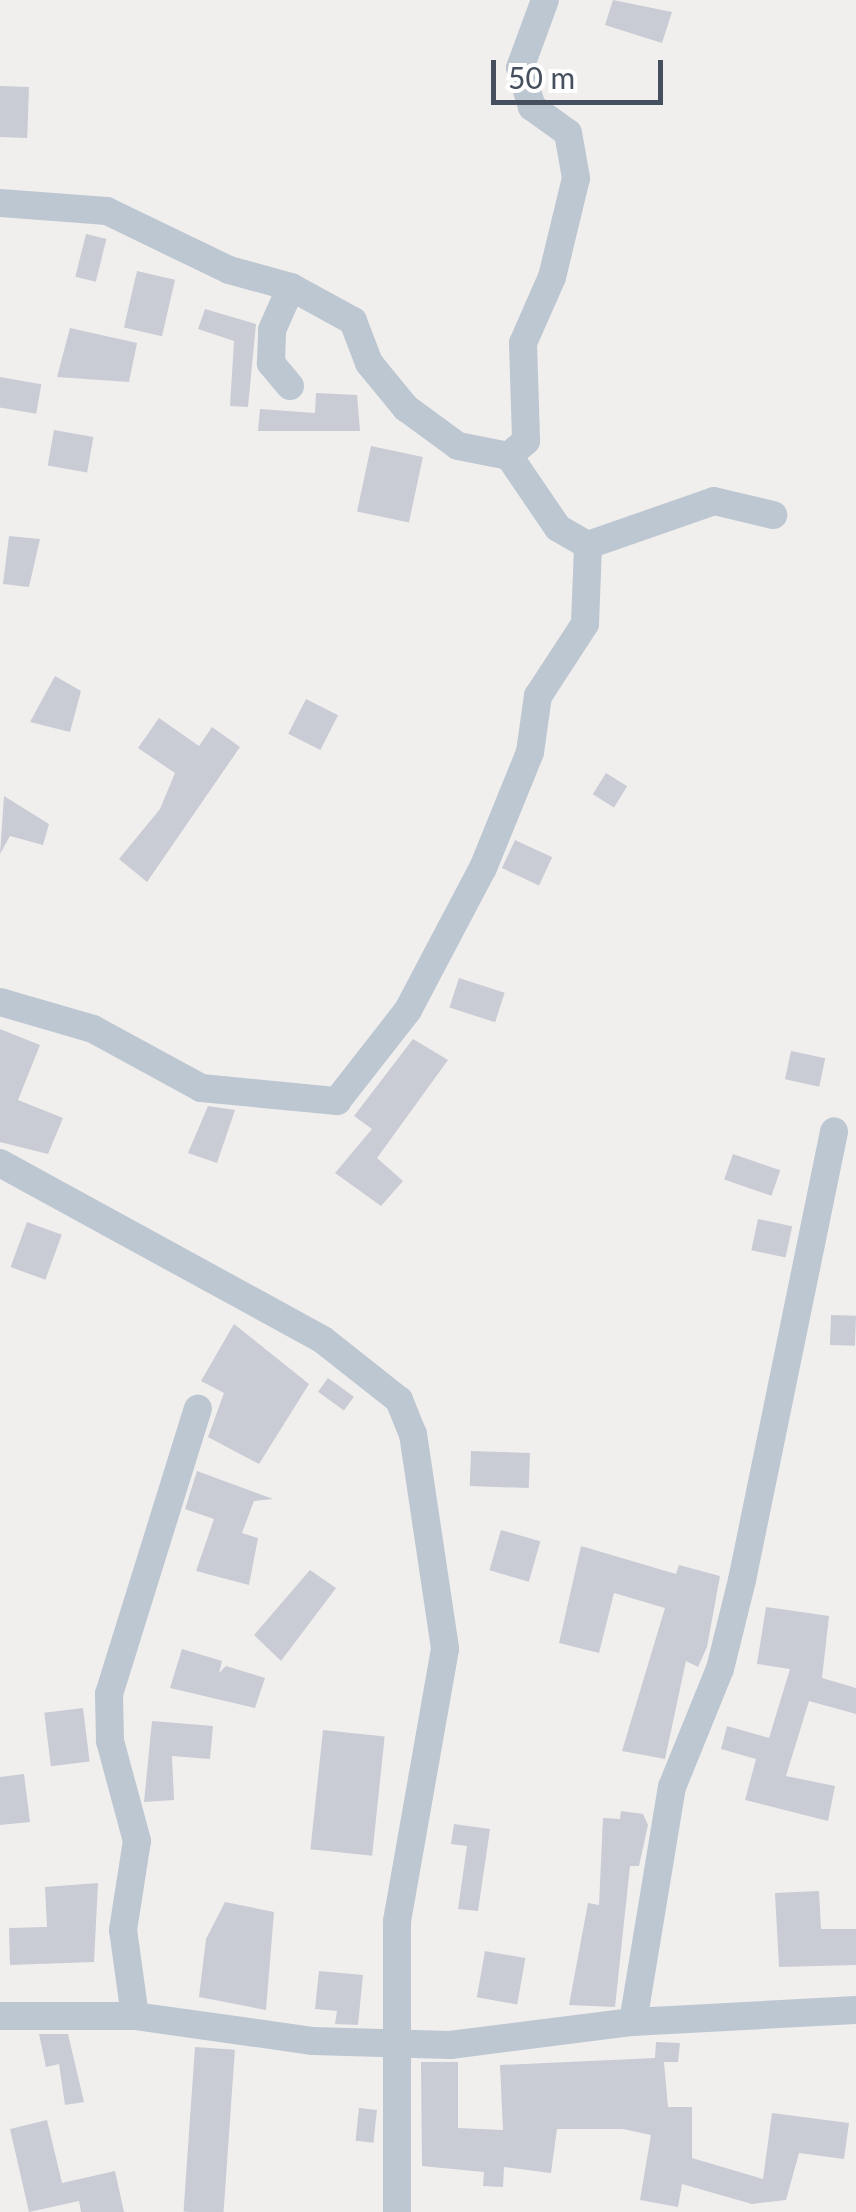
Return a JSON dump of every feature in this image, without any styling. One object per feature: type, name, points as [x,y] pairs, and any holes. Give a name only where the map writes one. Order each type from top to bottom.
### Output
[{"type":"street","points":[[509,456],[526,442],[523,343],[552,278],[576,178],[568,132],[532,107],[520,68],[545,0]]},
{"type":"street","points":[[0,203],[107,211],[229,270],[292,287],[352,321],[368,363],[406,408],[458,446],[509,456],[558,528],[588,546]]},
{"type":"street","points":[[290,386],[270,364],[272,330],[292,287]]},
{"type":"street","points":[[588,546],[714,501],[773,514]]},
{"type":"street","points":[[0,1002],[93,1029],[201,1088],[337,1101],[408,1010],[483,868],[530,752],[538,696],[585,624],[588,546]]},
{"type":"street","points":[[633,2022],[672,1787],[724,1652],[834,1131]]},
{"type":"street","points":[[0,1164],[323,1340],[398,1400],[413,1434],[445,1649],[397,1922],[398,2212]]},
{"type":"street","points":[[135,2016],[124,1930],[137,1841],[110,1740],[108,1694],[198,1409]]},
{"type":"street","points":[[0,2016],[135,2016],[313,2041],[450,2045],[633,2022],[856,2010]]},
{"type":"building","points":[[613,0],[672,12],[662,43],[605,25]]},
{"type":"building","points":[[0,86],[29,87],[27,138],[0,137]]},
{"type":"building","points":[[86,234],[106,239],[96,282],[75,277]]},
{"type":"building","points":[[137,271],[175,280],[162,336],[124,328]]},
{"type":"building","points":[[205,309],[256,324],[248,407],[230,406],[234,341],[198,329]]},
{"type":"building","points":[[70,328],[137,343],[129,382],[57,377]]},
{"type":"building","points":[[0,377],[41,384],[36,414],[0,407]]},
{"type":"building","points":[[316,393],[357,395],[360,431],[258,431],[260,409],[315,413]]},
{"type":"building","points":[[54,430],[93,437],[87,472],[48,465]]},
{"type":"building","points":[[371,446],[423,457],[409,523],[357,512]]},
{"type":"building","points":[[9,536],[40,539],[29,587],[3,584]]},
{"type":"building","points":[[55,676],[81,691],[70,732],[30,722]]},
{"type":"building","points":[[306,699],[338,715],[320,750],[288,734]]},
{"type":"building","points":[[159,718],[199,746],[212,727],[240,747],[147,882],[119,859],[160,809],[175,773],[138,748]]},
{"type":"building","points":[[606,773],[627,786],[614,807],[593,794]]},
{"type":"building","points":[[4,796],[49,824],[43,845],[10,836],[0,854]]},
{"type":"building","points":[[515,840],[552,857],[539,885],[502,868]]},
{"type":"building","points":[[459,978],[505,993],[495,1022],[449,1007]]},
{"type":"building","points":[[0,1029],[40,1045],[18,1100],[63,1118],[48,1154],[0,1142]]},
{"type":"building","points":[[413,1039],[448,1060],[377,1158],[403,1181],[381,1206],[335,1173],[372,1129],[354,1116]]},
{"type":"building","points":[[791,1051],[825,1058],[819,1087],[785,1079]]},
{"type":"building","points":[[208,1106],[235,1110],[217,1163],[188,1153]]},
{"type":"building","points":[[733,1154],[780,1170],[771,1196],[724,1180]]},
{"type":"building","points":[[758,1219],[792,1226],[786,1258],[751,1250]]},
{"type":"building","points":[[27,1222],[62,1235],[45,1280],[11,1267]]},
{"type":"building","points":[[831,1315],[856,1316],[855,1346],[830,1345]]},
{"type":"building","points":[[234,1324],[309,1384],[259,1464],[208,1437],[224,1393],[201,1381]]},
{"type":"building","points":[[328,1378],[354,1397],[344,1411],[318,1392]]},
{"type":"building","points":[[471,1451],[530,1453],[529,1488],[470,1486]]},
{"type":"building","points":[[197,1471],[273,1499],[254,1501],[242,1533],[258,1538],[249,1585],[196,1571],[214,1519],[185,1509]]},
{"type":"building","points":[[501,1530],[540,1541],[529,1582],[489,1570]]},
{"type":"building","points":[[581,1546],[676,1574],[679,1565],[720,1576],[707,1647],[698,1667],[686,1661],[665,1759],[622,1751],[665,1608],[614,1593],[599,1653],[559,1643]]},
{"type":"building","points":[[310,1570],[336,1588],[281,1661],[254,1635]]},
{"type":"building","points":[[766,1607],[829,1616],[822,1678],[856,1688],[856,1714],[809,1701],[786,1776],[835,1786],[828,1821],[745,1800],[756,1759],[721,1749],[727,1726],[769,1738],[790,1669],[757,1664]]},
{"type":"building","points":[[182,1649],[222,1661],[219,1673],[226,1666],[265,1678],[255,1708],[170,1688]]},
{"type":"building","points":[[83,1708],[90,1762],[51,1766],[44,1713]]},
{"type":"building","points":[[152,1721],[213,1726],[210,1759],[172,1756],[174,1800],[144,1802]]},
{"type":"building","points":[[323,1730],[385,1736],[372,1856],[310,1849]]},
{"type":"building","points":[[24,1774],[30,1822],[0,1825],[0,1777]]},
{"type":"building","points":[[621,1811],[643,1814],[648,1825],[639,1866],[630,1866],[615,2007],[569,2005],[588,1903],[599,1905],[603,1818],[620,1819]]},
{"type":"building","points":[[454,1824],[490,1829],[478,1911],[458,1909],[467,1846],[451,1844]]},
{"type":"building","points":[[98,1883],[94,1962],[10,1965],[9,1928],[47,1927],[45,1887]]},
{"type":"building","points":[[819,1891],[821,1929],[856,1929],[856,1965],[779,1967],[775,1893]]},
{"type":"building","points":[[225,1902],[274,1912],[266,2010],[199,1997],[206,1939]]},
{"type":"building","points":[[485,1951],[525,1958],[517,2004],[477,1997]]},
{"type":"building","points":[[319,1971],[363,1975],[358,2025],[335,2024],[337,2011],[315,2009]]},
{"type":"building","points":[[39,2034],[68,2034],[84,2102],[65,2105],[59,2064],[46,2067]]},
{"type":"building","points":[[656,2042],[680,2043],[678,2062],[664,2062],[668,2107],[692,2107],[692,2158],[763,2179],[772,2113],[849,2123],[844,2159],[799,2153],[786,2200],[752,2204],[682,2184],[678,2207],[640,2200],[651,2135],[623,2129],[557,2129],[551,2173],[504,2167],[503,2187],[483,2186],[484,2172],[422,2166],[421,2062],[458,2062],[458,2128],[503,2130],[500,2065],[655,2058]]},
{"type":"building","points":[[195,2047],[235,2050],[224,2212],[183,2212]]},
{"type":"building","points":[[359,2108],[377,2110],[373,2143],[356,2141]]},
{"type":"building","points":[[47,2120],[62,2183],[115,2171],[124,2212],[81,2212],[79,2201],[29,2212],[10,2129]]}]
